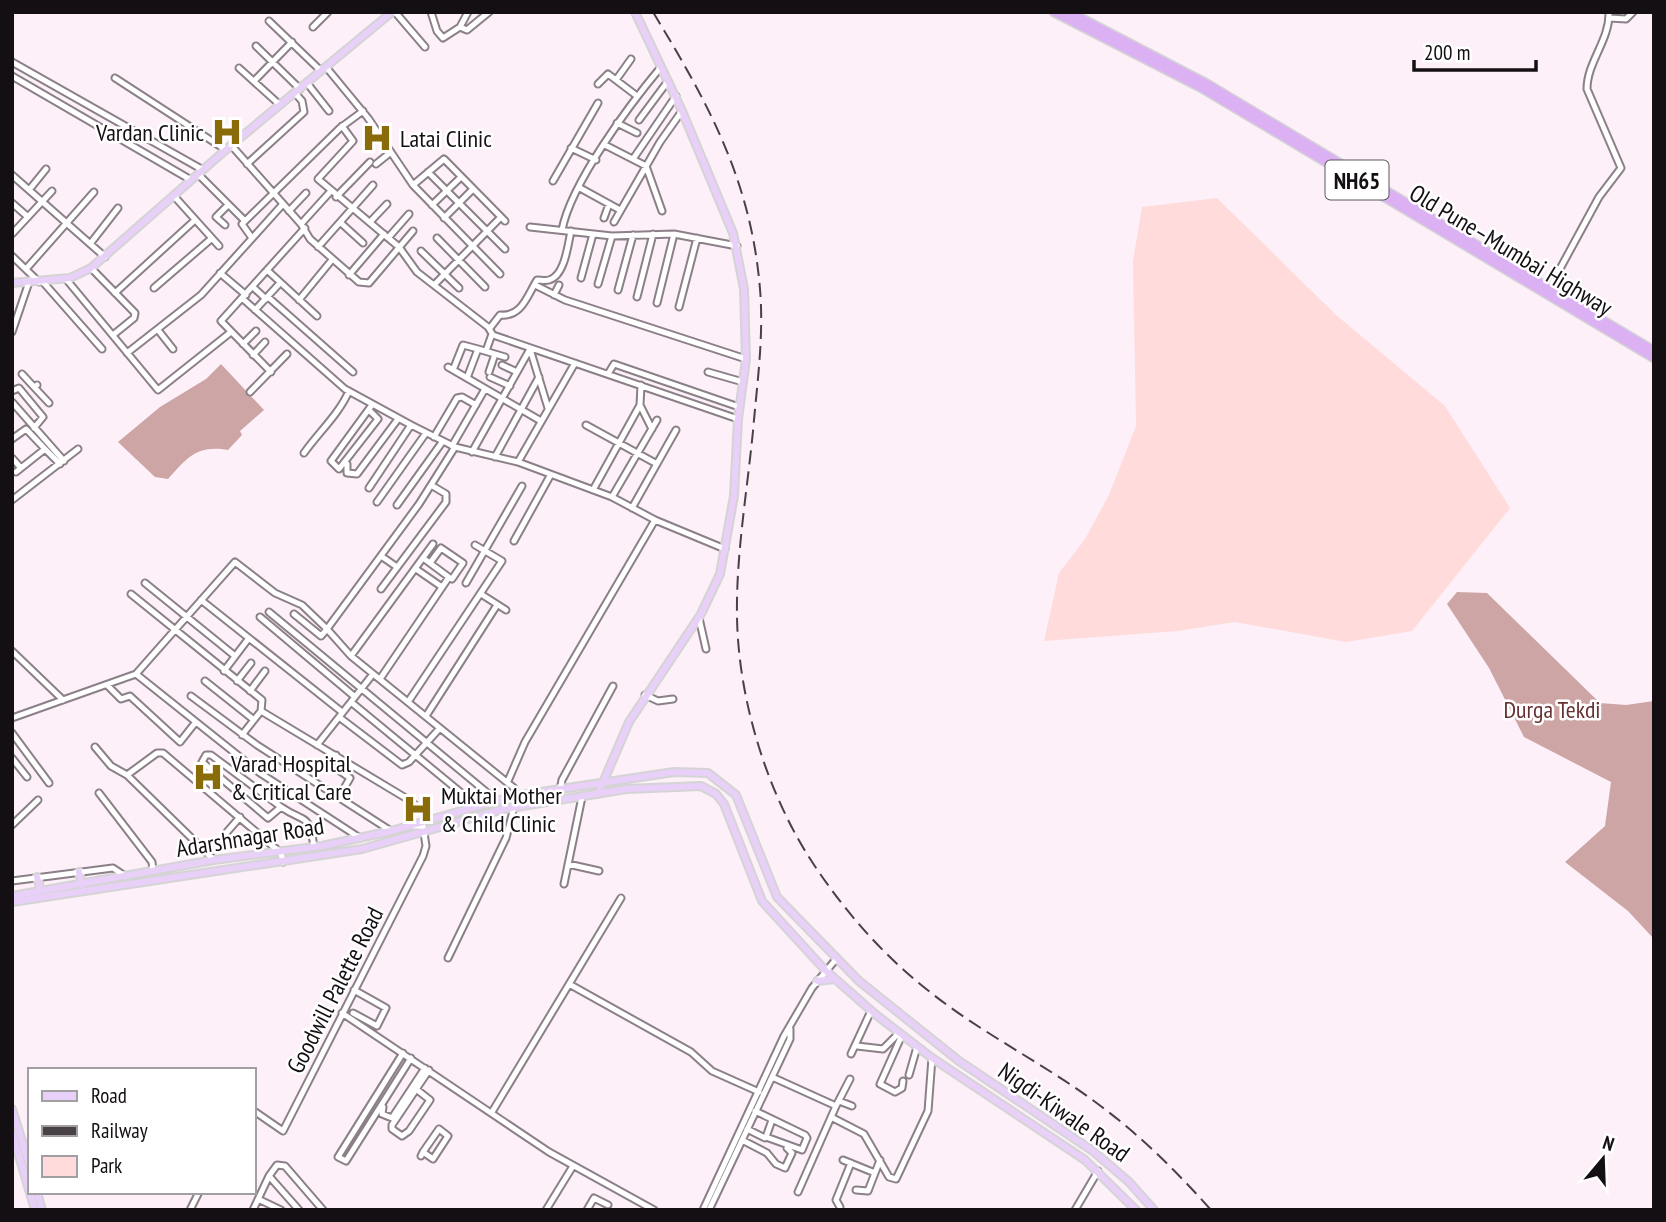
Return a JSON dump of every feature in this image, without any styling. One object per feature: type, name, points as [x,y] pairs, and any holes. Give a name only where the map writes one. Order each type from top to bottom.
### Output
[{"type":"highway","name":"Old Pune–Mumbai Highway","points":[[1054,12],[1172,71],[1654,351]]},
{"type":"highway","name":"Old Pune–Mumbai Highway","points":[[1069,12],[1207,84],[1548,290],[1654,358]]},
{"type":"main road","points":[[598,794],[645,695],[699,618],[717,582],[734,496],[739,407],[746,359],[744,289],[737,246],[676,96],[635,12]]},
{"type":"main road","points":[[12,283],[66,279],[91,268],[229,147],[390,13]]},
{"type":"main road","name":"Adarshnagar Road","points":[[12,896],[214,860],[281,853],[360,838],[514,796],[674,772],[698,772],[716,777],[736,795],[777,897],[837,958]]},
{"type":"main road","name":"Adarshnagar Road","points":[[12,902],[362,849],[514,807],[691,784],[707,788],[716,794],[729,814],[762,901],[825,970]]},
{"type":"main road","points":[[79,872],[82,885]]},
{"type":"main road","points":[[37,877],[41,891]]},
{"type":"main road","name":"Nigdi-Kiwale Road","points":[[837,958],[913,1027],[981,1077],[1037,1111],[1093,1151],[1129,1182],[1154,1210]]},
{"type":"main road","name":"Nigdi-Kiwale Road","points":[[825,970],[917,1047],[1025,1118],[1098,1171],[1136,1210]]},
{"type":"main road","points":[[817,981],[835,979]]},
{"type":"main road","points":[[12,1109],[28,1161]]},
{"type":"main road","points":[[12,1132],[28,1186]]},
{"type":"street","points":[[313,27],[328,12]]},
{"type":"street","points":[[431,12],[437,31],[443,38],[460,27],[468,12]]},
{"type":"street","points":[[460,27],[467,30],[489,12]]},
{"type":"street","points":[[1548,290],[1599,197],[1621,168],[1587,89],[1609,15],[1626,19],[1633,12]]},
{"type":"street","points":[[390,13],[425,47]]},
{"type":"street","points":[[269,21],[324,69],[363,111],[413,185],[500,274]]},
{"type":"street","points":[[254,81],[292,42]]},
{"type":"street","points":[[247,164],[304,112],[298,91],[257,47]]},
{"type":"street","points":[[616,80],[631,59]]},
{"type":"street","points":[[12,62],[200,172],[227,206],[243,219]]},
{"type":"street","points":[[564,225],[580,188],[617,123],[662,66]]},
{"type":"street","points":[[239,68],[280,105]]},
{"type":"street","points":[[598,84],[606,74],[637,96]]},
{"type":"street","points":[[12,76],[191,180]]},
{"type":"street","points":[[115,78],[229,147],[303,226],[331,261],[364,284],[369,283],[413,231]]},
{"type":"street","points":[[639,120],[668,81]]},
{"type":"street","points":[[307,83],[329,111]]},
{"type":"street","points":[[633,159],[676,96]]},
{"type":"street","points":[[553,181],[598,103]]},
{"type":"street","points":[[252,238],[242,226],[342,126],[363,111]]},
{"type":"street","points":[[614,222],[667,129],[682,111]]},
{"type":"street","points":[[617,123],[637,133]]},
{"type":"street","points":[[342,126],[352,141],[318,176],[333,195],[399,247],[411,266],[491,331],[530,349],[738,419]]},
{"type":"street","points":[[605,145],[646,166],[662,211]]},
{"type":"street","points":[[571,148],[596,160]]},
{"type":"street","points":[[271,372],[220,321],[333,195],[391,152]]},
{"type":"street","points":[[413,185],[444,159],[503,219],[472,245],[435,284]]},
{"type":"street","points":[[29,190],[46,169]]},
{"type":"street","points":[[428,173],[505,249]]},
{"type":"street","points":[[12,175],[105,257]]},
{"type":"street","points":[[432,205],[461,177]]},
{"type":"street","points":[[318,247],[373,186]]},
{"type":"street","points":[[580,188],[621,211]]},
{"type":"street","points":[[444,218],[473,189]]},
{"type":"street","points":[[12,234],[52,191]]},
{"type":"street","points":[[26,269],[94,192]]},
{"type":"street","points":[[289,211],[306,193]]},
{"type":"street","points":[[174,196],[219,246]]},
{"type":"street","points":[[12,203],[28,217]]},
{"type":"street","points":[[127,352],[201,295],[282,204]]},
{"type":"street","points":[[370,222],[387,204]]},
{"type":"street","points":[[604,218],[609,204]]},
{"type":"street","points":[[225,225],[216,217],[227,206]]},
{"type":"street","points":[[90,244],[118,208]]},
{"type":"street","points":[[349,275],[409,214]]},
{"type":"street","points":[[115,293],[195,220]]},
{"type":"street","points":[[341,223],[363,243]]},
{"type":"street","points":[[530,227],[564,225],[571,231],[612,236],[674,234],[737,246]]},
{"type":"street","points":[[486,351],[491,331],[500,315],[510,315],[521,308],[539,279],[550,280],[556,275],[563,262],[571,231]]},
{"type":"street","points":[[581,278],[593,234]]},
{"type":"street","points":[[637,297],[653,234]]},
{"type":"street","points":[[657,303],[674,234]]},
{"type":"street","points":[[618,290],[633,235]]},
{"type":"street","points":[[598,284],[612,236]]},
{"type":"street","points":[[437,238],[485,287]]},
{"type":"street","points":[[679,307],[697,238]]},
{"type":"street","points":[[154,288],[211,239]]},
{"type":"street","points":[[421,251],[459,288]]},
{"type":"street","points":[[227,255],[232,260]]},
{"type":"street","points":[[12,256],[41,282],[102,349]]},
{"type":"street","points":[[299,300],[331,261]]},
{"type":"street","points":[[91,268],[135,313],[134,318],[113,334]]},
{"type":"street","points":[[267,270],[317,316]]},
{"type":"street","points":[[220,273],[255,310],[371,407],[387,412],[454,446],[518,462],[593,490],[725,549]]},
{"type":"street","points":[[66,279],[154,387],[161,390],[231,332]]},
{"type":"street","points":[[12,332],[29,282]]},
{"type":"street","points":[[255,310],[281,283]]},
{"type":"street","points":[[535,285],[554,295],[746,359]]},
{"type":"street","points":[[554,295],[559,285]]},
{"type":"street","points":[[253,287],[353,372]]},
{"type":"street","points":[[158,330],[173,349]]},
{"type":"street","points":[[243,344],[256,331]]},
{"type":"street","points":[[253,355],[265,342]]},
{"type":"street","points":[[505,357],[463,345],[451,369],[541,421]]},
{"type":"street","points":[[467,378],[478,349]]},
{"type":"street","points":[[472,452],[530,349]]},
{"type":"street","points":[[530,349],[548,408]]},
{"type":"street","points":[[250,392],[287,354]]},
{"type":"street","points":[[495,354],[489,374],[510,386]]},
{"type":"street","points":[[518,462],[575,363]]},
{"type":"street","points":[[608,374],[613,364],[739,407]]},
{"type":"street","points":[[502,365],[517,372]]},
{"type":"street","points":[[622,379],[626,368]]},
{"type":"street","points":[[708,372],[743,382]]},
{"type":"street","points":[[22,374],[49,403]]},
{"type":"street","points":[[495,457],[539,377]]},
{"type":"street","points":[[593,490],[640,405],[641,385]]},
{"type":"street","points":[[12,391],[19,388],[43,417],[34,428]]},
{"type":"street","points":[[294,614],[321,636],[327,629],[419,504],[485,390]]},
{"type":"street","points":[[304,453],[327,421],[340,410],[349,391]]},
{"type":"street","points":[[434,437],[457,398],[462,397],[476,405]]},
{"type":"street","points":[[12,402],[62,462]]},
{"type":"street","points":[[640,405],[652,429]]},
{"type":"street","points":[[371,407],[378,419],[339,469],[331,461],[371,407]]},
{"type":"street","points":[[387,412],[347,464],[345,471],[351,476],[358,474],[398,419]]},
{"type":"street","points":[[612,498],[657,420]]},
{"type":"street","points":[[369,488],[411,425]]},
{"type":"street","points":[[586,425],[657,464]]},
{"type":"street","points":[[12,439],[26,429],[62,462]]},
{"type":"street","points":[[632,508],[676,430]]},
{"type":"street","points":[[377,502],[426,433]]},
{"type":"street","points":[[397,505],[443,441]]},
{"type":"street","points":[[12,458],[19,470],[46,449]]},
{"type":"street","points":[[12,500],[78,449]]},
{"type":"street","points":[[514,541],[550,476]]},
{"type":"street","points":[[412,484],[425,494]]},
{"type":"street","points":[[381,589],[446,502],[446,494],[431,485]]},
{"type":"street","points":[[466,583],[522,486]]},
{"type":"street","points":[[404,495],[419,504]]},
{"type":"street","points":[[508,781],[525,742],[655,520]]},
{"type":"street","points":[[351,656],[433,544]]},
{"type":"street","points":[[408,702],[502,561],[475,545]]},
{"type":"street","points":[[423,558],[452,579],[463,563],[441,548],[430,563]]},
{"type":"street","points":[[381,556],[397,567]]},
{"type":"street","points":[[12,718],[136,674],[175,633],[230,566],[238,562],[275,593],[302,605],[351,656],[514,788],[514,807],[506,838],[448,958]]},
{"type":"street","points":[[416,569],[442,587]]},
{"type":"street","points":[[380,679],[447,580]]},
{"type":"street","points":[[145,583],[235,656]]},
{"type":"street","points":[[131,594],[175,633],[262,700],[261,710],[243,735]]},
{"type":"street","points":[[481,594],[506,610]]},
{"type":"street","points":[[201,600],[399,764],[407,764],[440,728]]},
{"type":"street","points":[[426,716],[497,605]]},
{"type":"street","points":[[269,612],[496,800]]},
{"type":"street","points":[[260,617],[476,805]]},
{"type":"street","points":[[699,618],[706,649]]},
{"type":"street","points":[[224,671],[249,638]]},
{"type":"street","points":[[12,651],[63,700]]},
{"type":"street","points":[[237,681],[251,663]]},
{"type":"street","points":[[250,691],[265,671]]},
{"type":"street","points":[[136,674],[260,773],[360,838]]},
{"type":"street","points":[[317,745],[373,674]]},
{"type":"street","points":[[205,681],[254,720]]},
{"type":"street","points":[[107,685],[121,699],[130,696],[180,742],[195,723]]},
{"type":"street","points":[[560,790],[562,780],[613,686]]},
{"type":"street","points":[[645,695],[659,701],[673,699]]},
{"type":"street","points":[[191,696],[243,735],[391,831]]},
{"type":"street","points":[[261,710],[409,800],[432,819]]},
{"type":"street","points":[[12,733],[49,783]]},
{"type":"street","points":[[12,748],[19,742]]},
{"type":"street","points":[[95,747],[111,766],[127,775],[214,860]]},
{"type":"street","points":[[127,775],[157,754],[163,753],[281,853],[283,862]]},
{"type":"street","points":[[281,807],[268,818],[202,762],[206,755],[211,755],[281,807],[310,822],[314,847]]},
{"type":"street","points":[[330,766],[335,755]]},
{"type":"street","points":[[12,758],[27,777]]},
{"type":"street","points":[[339,797],[350,778],[340,771]]},
{"type":"street","points":[[99,793],[152,862],[153,871]]},
{"type":"street","points":[[564,884],[582,797]]},
{"type":"street","points":[[12,825],[38,800]]},
{"type":"street","points":[[227,832],[240,817]]},
{"type":"street","points":[[409,825],[422,827],[428,832]]},
{"type":"street","name":"Goodwill Palette Road","points":[[256,1112],[283,1130],[423,856],[428,832]]},
{"type":"street","points":[[568,864],[599,871]]},
{"type":"street","points":[[12,881],[113,868],[126,877]]},
{"type":"street","points":[[492,1112],[621,898]]},
{"type":"street","points":[[703,1210],[784,1036],[817,981],[837,958]]},
{"type":"street","points":[[569,984],[691,1052],[712,1071],[758,1092]]},
{"type":"street","points":[[353,1013],[377,1026],[386,1008],[354,990]]},
{"type":"street","points":[[851,1054],[871,1011]]},
{"type":"street","points":[[342,1013],[573,1166],[654,1210]]},
{"type":"street","points":[[709,1210],[790,1039],[790,1029]]},
{"type":"street","points":[[858,1046],[883,1049],[900,1034]]},
{"type":"street","points":[[900,1034],[880,1084],[895,1092],[902,1087],[903,1081]]},
{"type":"street","points":[[909,1075],[917,1047]]},
{"type":"street","points":[[403,1053],[338,1157],[346,1161],[412,1059]]},
{"type":"street","points":[[831,1118],[864,1134],[889,1177],[898,1177],[928,1111],[932,1058]]},
{"type":"street","points":[[412,1059],[382,1114],[392,1118],[427,1069]]},
{"type":"street","points":[[397,1063],[405,1068]]},
{"type":"street","points":[[416,1089],[430,1100],[409,1131],[402,1136],[391,1127],[427,1069]]},
{"type":"street","points":[[408,1076],[416,1081]]},
{"type":"street","points":[[772,1077],[852,1106]]},
{"type":"street","points":[[798,1192],[850,1079]]},
{"type":"street","points":[[755,1111],[806,1136],[802,1150],[766,1137],[772,1120]]},
{"type":"street","points":[[439,1129],[448,1136],[433,1159],[422,1154],[439,1129]]},
{"type":"street","points":[[742,1140],[767,1153],[776,1164],[785,1168],[788,1166],[791,1151],[747,1129]]},
{"type":"street","points":[[843,1160],[875,1173]]},
{"type":"street","points":[[856,1190],[868,1191],[880,1160]]},
{"type":"street","points":[[840,1208],[836,1200],[851,1163]]},
{"type":"street","points":[[253,1210],[277,1165],[285,1166],[323,1210]]},
{"type":"street","points":[[546,1210],[573,1166]]},
{"type":"street","points":[[1075,1210],[1098,1171]]},
{"type":"street","points":[[269,1176],[299,1210]]},
{"type":"street","points":[[190,1210],[198,1194]]},
{"type":"street","points":[[587,1210],[594,1198],[608,1205]]},
{"type":"street","points":[[258,1199],[281,1210]]},
{"type":"green space","points":[[1217,198],[1335,314],[1445,406],[1510,508],[1412,631],[1346,642],[1235,622],[1178,631],[1044,641],[1059,573],[1085,539],[1109,495],[1136,426],[1133,261],[1142,207]]},
{"type":"green space","points":[[221,364],[264,410],[240,431],[242,435],[228,450],[201,451],[188,459],[168,479],[155,477],[118,442],[160,407],[206,379]]},
{"type":"green space","name":"Durga Tekdi","points":[[1457,592],[1487,593],[1600,703],[1626,705],[1654,701],[1654,939],[1628,911],[1565,862],[1605,826],[1611,782],[1524,737],[1489,668],[1447,604]]},
{"type":"railway","points":[[653,12],[692,78],[724,144],[737,177],[755,250],[760,289],[761,342],[740,547],[737,616],[742,677],[749,709],[778,799],[807,854],[833,892],[862,928],[895,962],[951,1008],[1060,1077],[1117,1119],[1159,1156],[1211,1210]]},
{"type":"place","name":"Vardan Clinic","points":[[227,132]]},
{"type":"place","name":"Latai Clinic","points":[[377,138]]},
{"type":"place","name":"Varad Hospital & Critical Care","points":[[208,777]]},
{"type":"place","name":"Muktai Mother & Child Clinic","points":[[418,809]]}]
